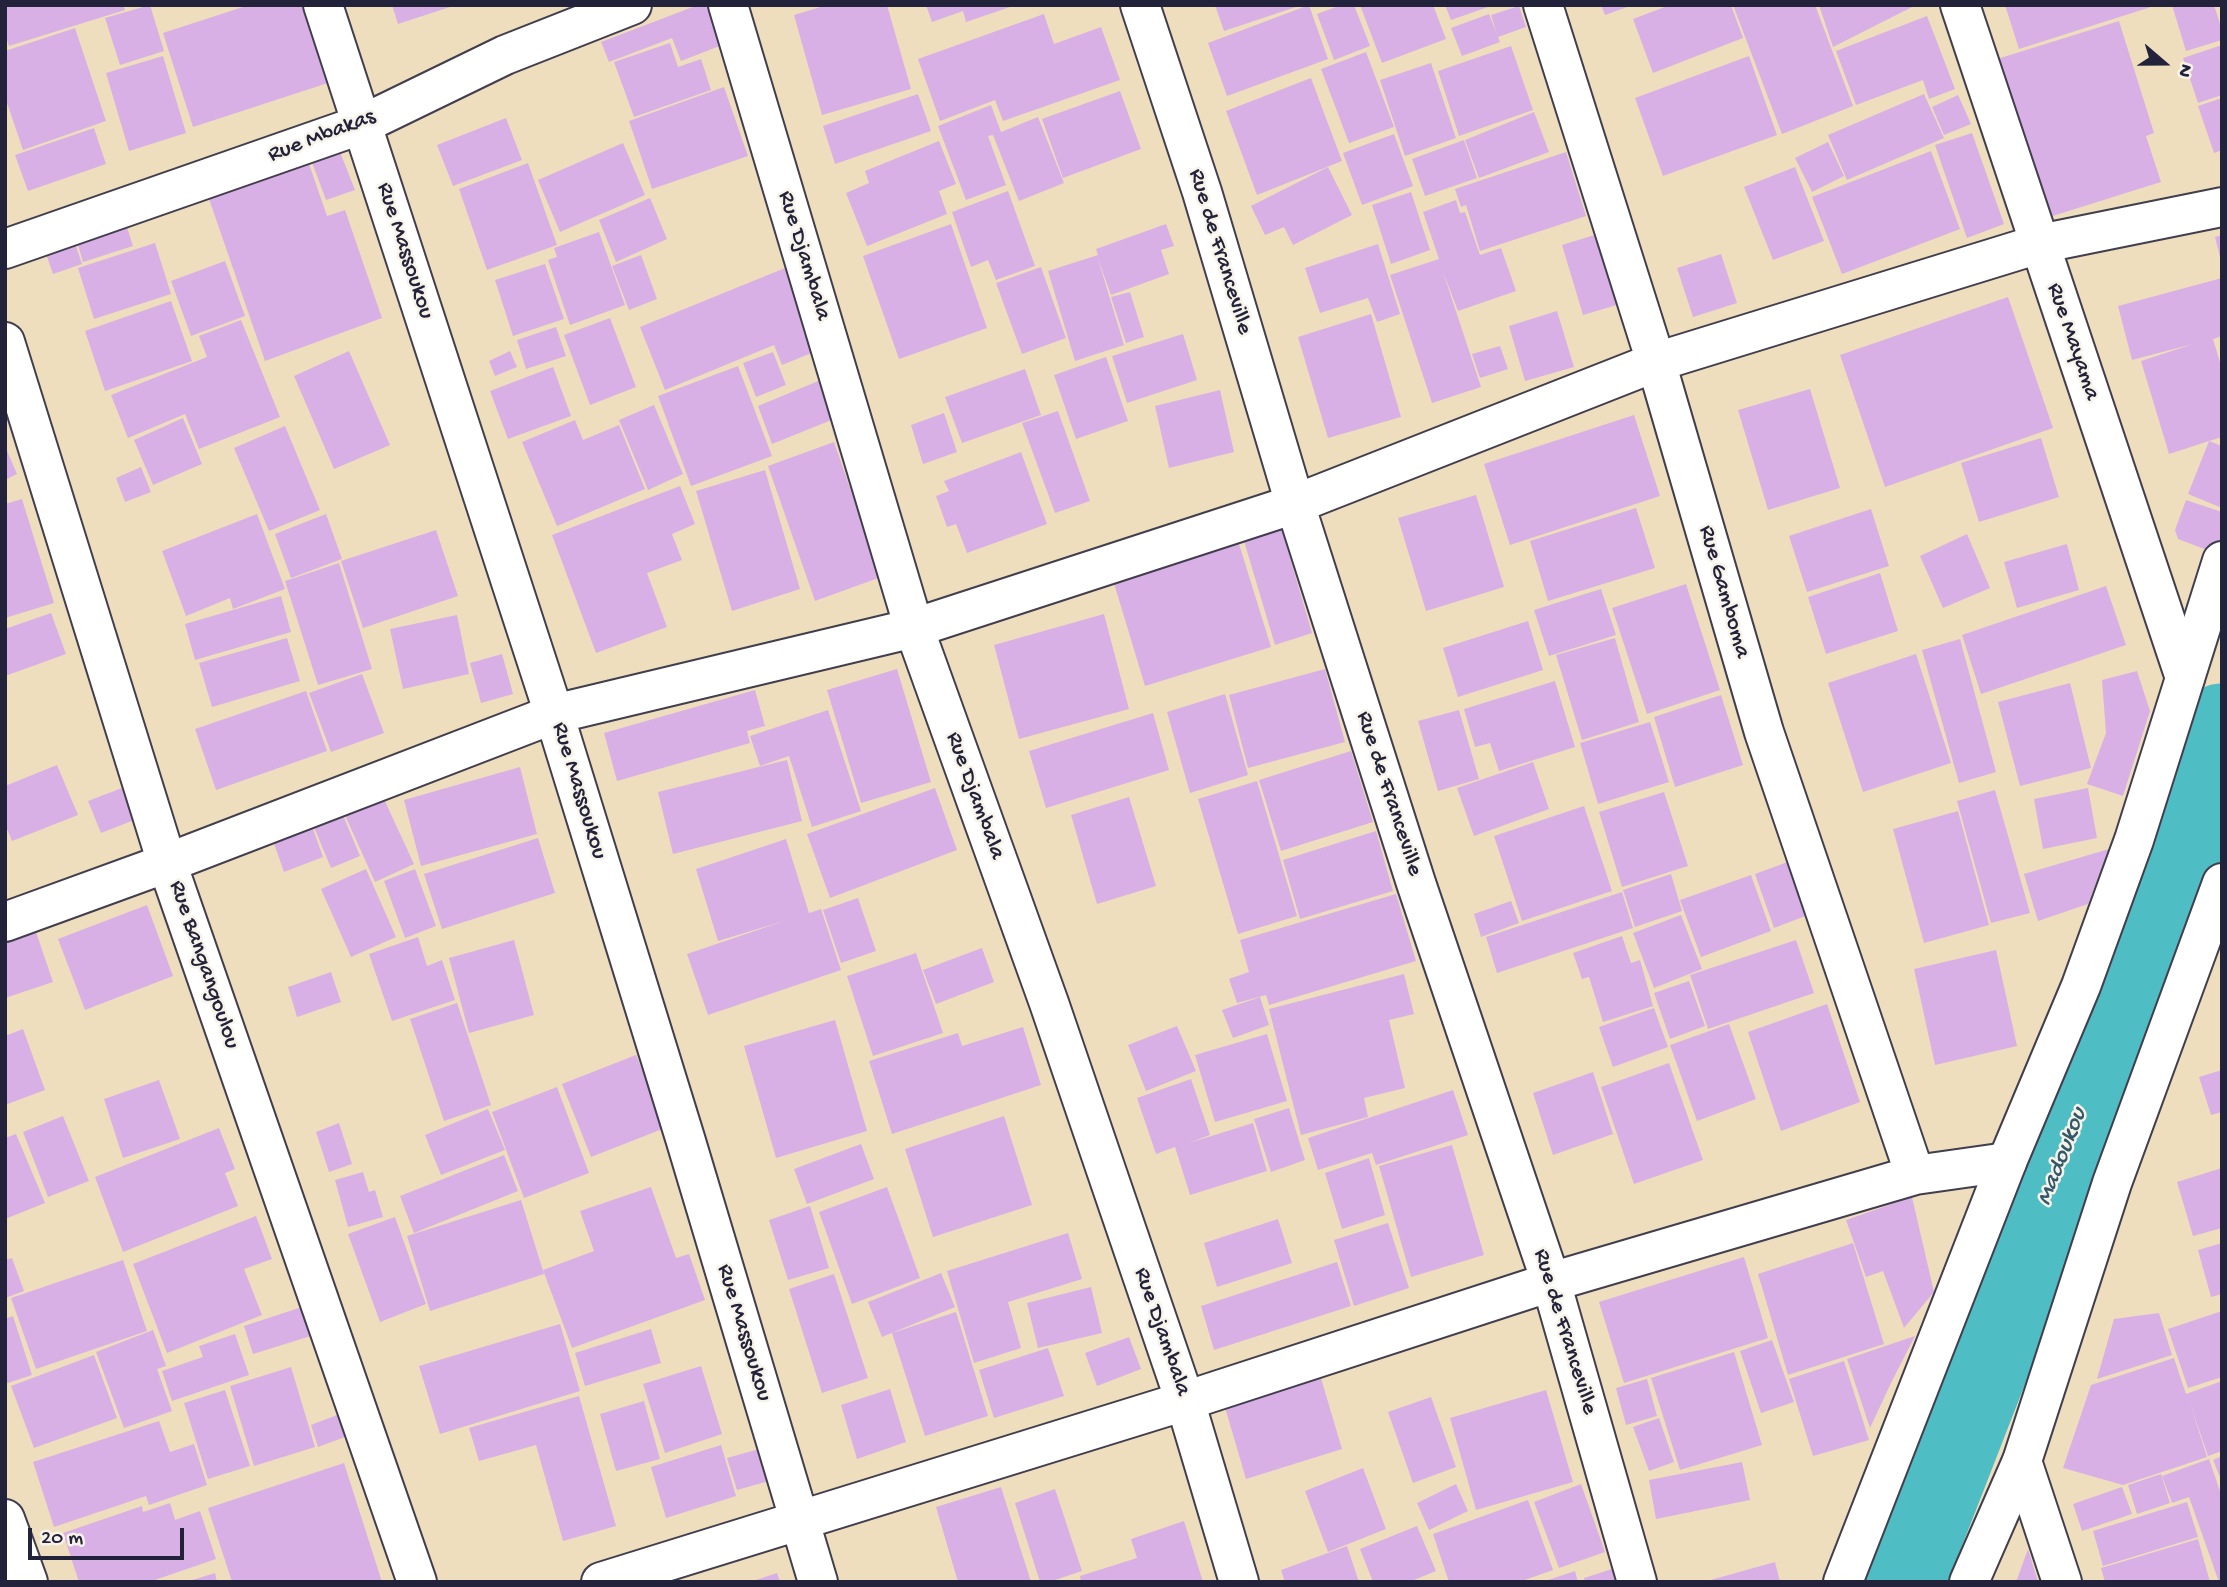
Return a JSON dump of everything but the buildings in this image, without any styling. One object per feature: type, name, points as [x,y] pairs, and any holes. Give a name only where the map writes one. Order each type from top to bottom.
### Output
[{"type":"street","name":"Rue Massoukou","points":[[323,5],[554,713],[818,1582]]},
{"type":"street","name":"Rue Mbakas","points":[[5,249],[363,124],[505,55],[632,5]]},
{"type":"street","name":"Rue Djambala","points":[[728,5],[914,628],[1049,1003],[1185,1401],[1239,1582]]},
{"type":"street","name":"Rue de Franceville","points":[[1140,5],[1202,192],[1295,504],[1416,883],[1551,1282],[1637,1582]]},
{"type":"street","name":"Rue Gamboma","points":[[1543,5],[1656,362],[1764,732],[1915,1175]]},
{"type":"street","name":"Rue Mayama","points":[[1960,5],[2185,678]]},
{"type":"street","points":[[5,922],[167,863],[554,713],[914,628],[1295,504],[1656,362],[2039,244],[2222,206]]},
{"type":"street","name":"Rue Bangangoulou","points":[[5,342],[167,863],[417,1582]]},
{"type":"street","points":[[1843,1582],[2007,1162],[2081,986],[2134,840],[2222,561]]},
{"type":"street","points":[[1969,1582],[2022,1461],[2112,1183],[2222,883]]},
{"type":"street","points":[[601,1582],[1185,1401],[1551,1282],[1915,1175],[2007,1162]]},
{"type":"street","points":[[2022,1461],[2062,1582]]},
{"type":"street","points":[[5,1519],[28,1582]]},
{"type":"waterway","name":"Madoukou","points":[[1898,1582],[2127,994],[2222,730]]}]
